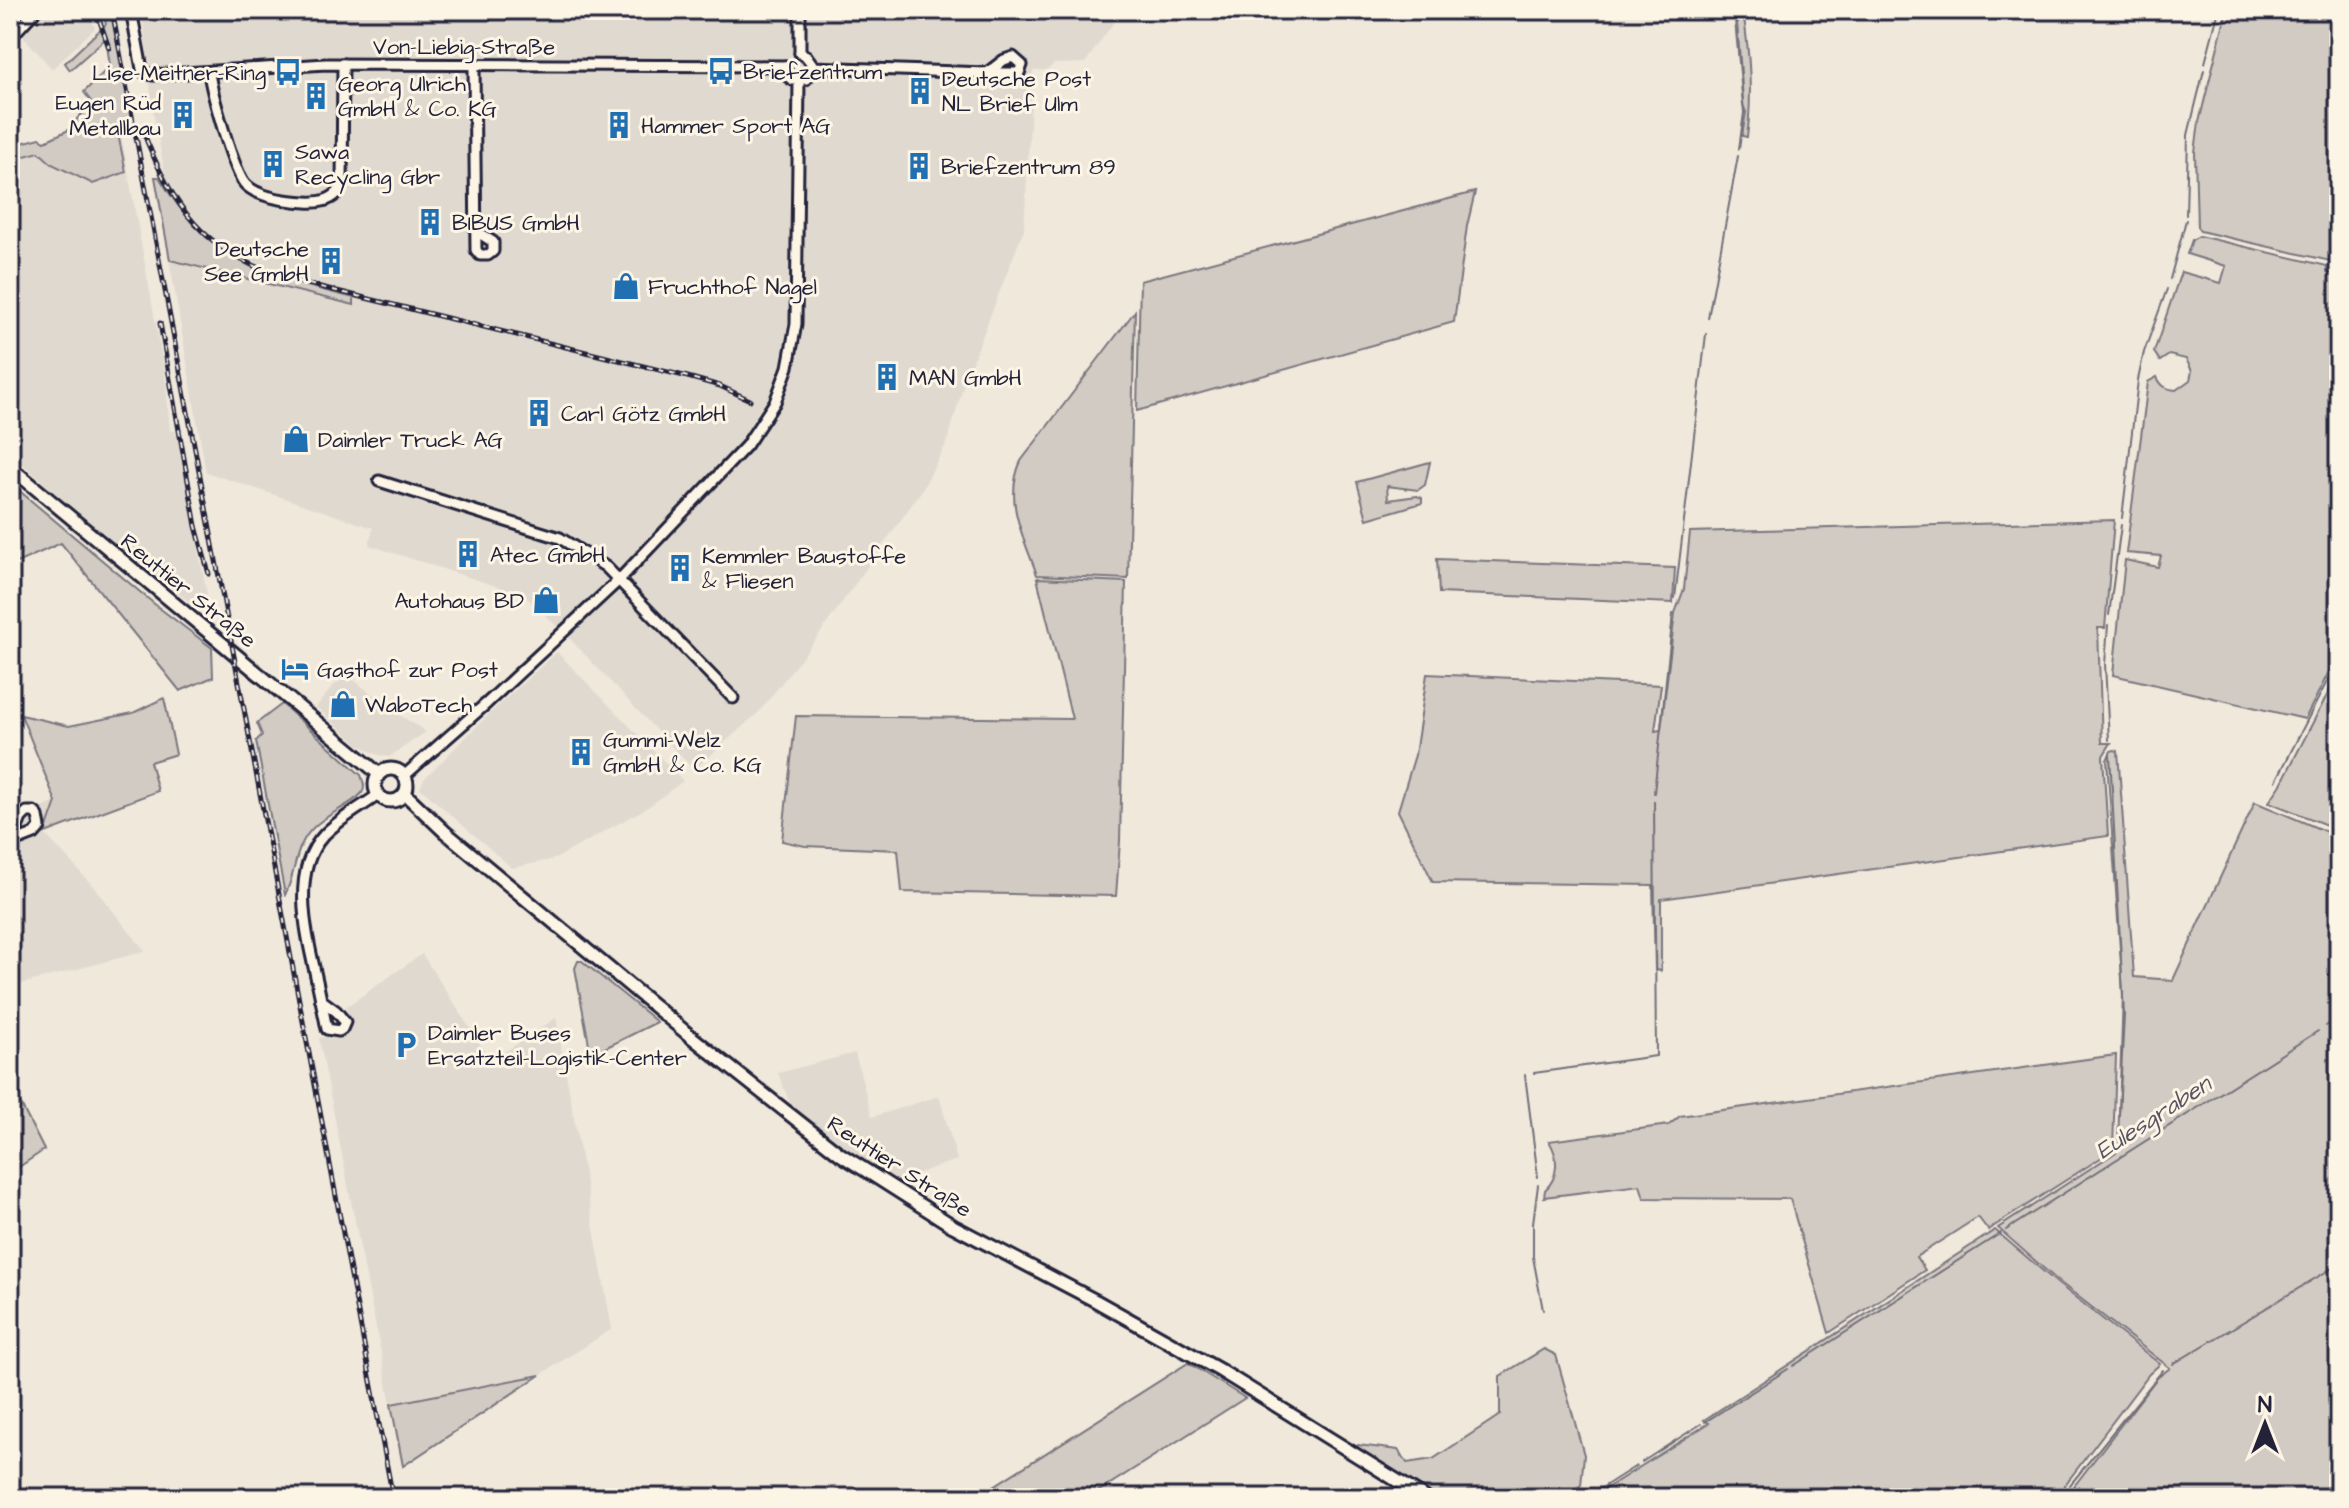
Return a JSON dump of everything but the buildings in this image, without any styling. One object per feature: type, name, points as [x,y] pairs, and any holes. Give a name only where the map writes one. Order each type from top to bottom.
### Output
[{"type":"main road","name":"Reuttier Straße","points":[[10,467],[379,774]]},
{"type":"main road","points":[[390,769],[404,776],[408,785],[405,794],[398,800],[390,802],[378,795],[375,786],[379,774],[390,769]]},
{"type":"main road","name":"Reuttier Straße","points":[[405,794],[445,832],[689,1035],[840,1154],[953,1226],[1221,1371],[1425,1498]]},
{"type":"street","points":[[11,34],[36,10]]},
{"type":"street","name":"Von-Liebig-Straße","points":[[131,10],[139,58],[145,73],[165,75],[343,64],[785,66]]},
{"type":"street","points":[[800,10],[800,53]]},
{"type":"street","points":[[800,53],[808,58],[812,67],[809,76],[799,81],[790,78],[785,66],[788,58],[800,53]]},
{"type":"street","points":[[209,72],[234,164],[243,182],[276,198],[312,202],[332,198],[342,185],[343,64]]},
{"type":"street","points":[[474,66],[476,231]]},
{"type":"street","points":[[812,67],[987,73]]},
{"type":"street","points":[[404,776],[618,581],[746,446],[767,415],[783,384],[796,324],[799,81]]},
{"type":"street","points":[[379,481],[560,538],[606,567],[733,698]]},
{"type":"street","points":[[321,1000],[304,908],[302,887],[305,868],[314,846],[323,835],[378,795]]},
{"type":"shaded area","points":[[47,10],[88,10],[95,28],[52,69],[23,36]]},
{"type":"shaded area","points":[[102,10],[112,10],[134,124],[116,125],[126,172],[93,184],[52,164],[39,152],[10,160],[10,146],[40,138],[45,141],[75,127],[76,120],[92,103],[84,92],[110,66],[106,38],[70,70],[65,63],[106,24]]},
{"type":"shaded area","points":[[142,10],[1115,10],[1116,19],[1085,63],[1054,64],[1047,70],[1033,71],[1024,229],[965,381],[947,442],[922,490],[816,639],[759,712],[694,770],[524,595],[369,545],[373,528],[206,472],[155,177],[165,174],[152,104]]},
{"type":"shaded area","points":[[1734,10],[1743,10],[1747,42],[1750,89],[1747,137],[1742,136],[1746,112]]},
{"type":"shaded area","points":[[2227,10],[2322,10],[2339,14],[2339,263],[2200,231],[2197,227],[2195,152],[2199,122]]},
{"type":"shaded area","points":[[119,123],[165,374],[170,431],[176,431],[208,600],[197,608],[74,510],[10,453],[10,151]]},
{"type":"shaded area","points":[[155,177],[159,177],[199,229],[241,262],[291,282],[354,298],[354,305],[170,260]]},
{"type":"shaded area","points":[[1475,192],[1467,226],[1454,322],[1137,411],[1140,281]]},
{"type":"shaded area","points":[[2199,236],[2327,266],[2327,272],[2335,274],[2336,268],[2339,268],[2339,652],[2305,719],[2113,675],[2125,560],[2158,567],[2161,556],[2126,553],[2148,382],[2157,377],[2164,386],[2176,390],[2190,380],[2192,371],[2186,359],[2169,355],[2160,361],[2154,352],[2181,272],[2221,283],[2226,266],[2187,254],[2192,240]]},
{"type":"shaded area","points":[[1135,311],[1128,579],[1037,575],[1017,519],[1014,490],[1021,461]]},
{"type":"shaded area","points":[[1430,462],[1425,485],[1418,490],[1387,486],[1388,500],[1417,496],[1422,498],[1422,503],[1367,519],[1357,482]]},
{"type":"shaded area","points":[[10,483],[158,607],[212,648],[213,677],[180,691],[61,543],[10,566]]},
{"type":"shaded area","points":[[2114,520],[2105,628],[2098,628],[2102,743],[2111,743],[2103,756],[2108,836],[1661,899],[1661,971],[1655,970],[1653,885],[1433,882],[1398,811],[1415,755],[1427,674],[1661,685],[1655,731],[1661,730],[1675,613],[1684,589],[1690,532]]},
{"type":"shaded area","points":[[1437,559],[1675,568],[1673,603],[1439,593]]},
{"type":"shaded area","points":[[1037,578],[1126,582],[1116,896],[902,892],[898,850],[805,846],[782,841],[796,716],[1072,719]]},
{"type":"shaded area","points":[[557,652],[683,781],[648,807],[555,859],[512,868],[420,788],[424,779],[490,713]]},
{"type":"shaded area","points":[[2339,672],[2339,830],[2269,802]]},
{"type":"shaded area","points":[[349,676],[426,732],[389,757],[358,744],[316,707],[334,685]]},
{"type":"shaded area","points":[[164,698],[176,754],[150,762],[158,791],[45,833],[56,802],[21,715],[69,726],[133,713]]},
{"type":"shaded area","points":[[282,704],[361,775],[364,786],[358,797],[320,822],[308,834],[299,851],[285,895],[256,741],[262,735],[257,723]]},
{"type":"shaded area","points":[[2114,750],[2118,751],[2134,977],[2173,980],[2255,802],[2339,837],[2339,1498],[2065,1498],[2157,1378],[2170,1368],[2058,1281],[1998,1228],[2116,1152],[2118,1146],[2123,993],[2107,760]]},
{"type":"shaded area","points":[[56,802],[45,834],[92,885],[145,951],[10,987],[10,821]]},
{"type":"shaded area","points":[[422,954],[491,1061],[556,1018],[612,1329],[540,1375],[391,1404],[319,1038],[348,1031],[347,1006]]},
{"type":"shaded area","points":[[578,961],[582,961],[657,1022],[591,1055],[575,968]]},
{"type":"shaded area","points":[[855,1053],[872,1117],[939,1096],[957,1160],[894,1181],[826,1134],[790,1103],[778,1073]]},
{"type":"shaded area","points":[[2116,1055],[2113,1150],[1988,1230],[1978,1217],[1916,1257],[1925,1270],[1829,1333],[1790,1199],[1644,1198],[1640,1185],[1544,1197],[1556,1167],[1555,1154],[1549,1141],[1669,1125],[1680,1116]]},
{"type":"shaded area","points":[[10,1083],[44,1150],[10,1173]]},
{"type":"shaded area","points":[[1995,1230],[2160,1364],[2149,1374],[2055,1498],[1591,1498],[1709,1423],[1704,1420]]},
{"type":"shaded area","points":[[1544,1349],[1556,1355],[1584,1455],[1581,1485],[1565,1498],[1439,1498],[1356,1449],[1358,1445],[1398,1450],[1407,1463],[1433,1459],[1500,1415],[1500,1376]]},
{"type":"shaded area","points":[[1188,1363],[1245,1398],[1088,1498],[975,1498]]},
{"type":"shaded area","points":[[540,1375],[403,1466],[391,1404]]},
{"type":"waterway","points":[[1736,10],[1744,113],[1739,149]]},
{"type":"waterway","points":[[2205,63],[2219,10]]},
{"type":"waterway","points":[[2186,215],[2188,135],[2204,70]]},
{"type":"waterway","points":[[1708,318],[1738,156]]},
{"type":"waterway","points":[[2170,279],[2186,220]]},
{"type":"waterway","points":[[2122,518],[2138,380],[2144,352],[2167,289]]},
{"type":"waterway","points":[[1675,598],[1706,334]]},
{"type":"waterway","points":[[2109,615],[2121,525]]},
{"type":"waterway","points":[[1654,793],[1673,614]]},
{"type":"waterway","points":[[2108,625],[2105,664],[2109,740]]},
{"type":"waterway","points":[[2276,781],[2339,658]]},
{"type":"waterway","points":[[2110,754],[2124,1015],[2119,1114]]},
{"type":"waterway","points":[[1534,1073],[1656,1056],[1654,801]]},
{"type":"waterway","name":"Eulesgraben","points":[[2326,1026],[2339,1017]]},
{"type":"waterway","name":"Eulesgraben","points":[[2006,1230],[2318,1031]]},
{"type":"waterway","points":[[1525,1075],[1538,1177]]},
{"type":"waterway","points":[[1538,1185],[1533,1257],[1543,1310]]},
{"type":"waterway","name":"Eulesgraben","points":[[1793,1366],[2001,1233]]},
{"type":"waterway","points":[[2173,1364],[2339,1264]]},
{"type":"waterway","name":"Eulesgraben","points":[[1705,1422],[1788,1369]]},
{"type":"waterway","points":[[2070,1485],[2163,1370]]},
{"type":"waterway","name":"Eulesgraben","points":[[1642,1462],[1701,1424]]},
{"type":"waterway","name":"Eulesgraben","points":[[1586,1498],[1636,1466]]},
{"type":"waterway","points":[[2061,1498],[2067,1490]]},
{"type":"railway","points":[[96,10],[109,48]]},
{"type":"railway","points":[[112,10],[393,1498]]},
{"type":"railway","points":[[142,129],[166,182],[195,224],[213,241],[259,268],[288,279],[684,376],[720,386],[750,400]]},
{"type":"railway","points":[[160,323],[196,526],[209,574]]},
{"type":"place","name":"Briefzentrum","points":[[721,71]]},
{"type":"place","name":"Lise-Meitner-Ring","points":[[288,72]]},
{"type":"place","name":"Deutsche Post NL Brief Ulm","points":[[920,91]]},
{"type":"place","name":"Georg Ulrich GmbH & Co. KG","points":[[316,96]]},
{"type":"place","name":"Eugen Rüd Metallbau","points":[[183,115]]},
{"type":"place","name":"Hammer Sport AG","points":[[619,125]]},
{"type":"place","name":"Sawa Recycling Gbr","points":[[273,164]]},
{"type":"place","name":"Briefzentrum 89","points":[[919,166]]},
{"type":"place","name":"BIBUS GmbH","points":[[430,222]]},
{"type":"place","name":"Deutsche See GmbH","points":[[331,261]]},
{"type":"place","name":"Fruchthof Nagel","points":[[626,286]]},
{"type":"place","name":"MAN GmbH","points":[[887,377]]},
{"type":"place","name":"Carl Götz GmbH","points":[[539,413]]},
{"type":"place","name":"Daimler Truck AG","points":[[296,439]]},
{"type":"place","name":"Atec GmbH","points":[[468,554]]},
{"type":"place","name":"Kemmler Baustoffe & Fliesen","points":[[680,568]]},
{"type":"place","name":"Autohaus BD","points":[[546,600]]},
{"type":"place","name":"Gasthof zur Post","points":[[295,669]]},
{"type":"place","name":"WaboTech","points":[[343,704]]},
{"type":"place","name":"Gummi-Welz GmbH & Co. KG","points":[[581,752]]},
{"type":"place","name":"Daimler Buses Ersatzteil-Logistik-Center","points":[[406,1045]]}]
